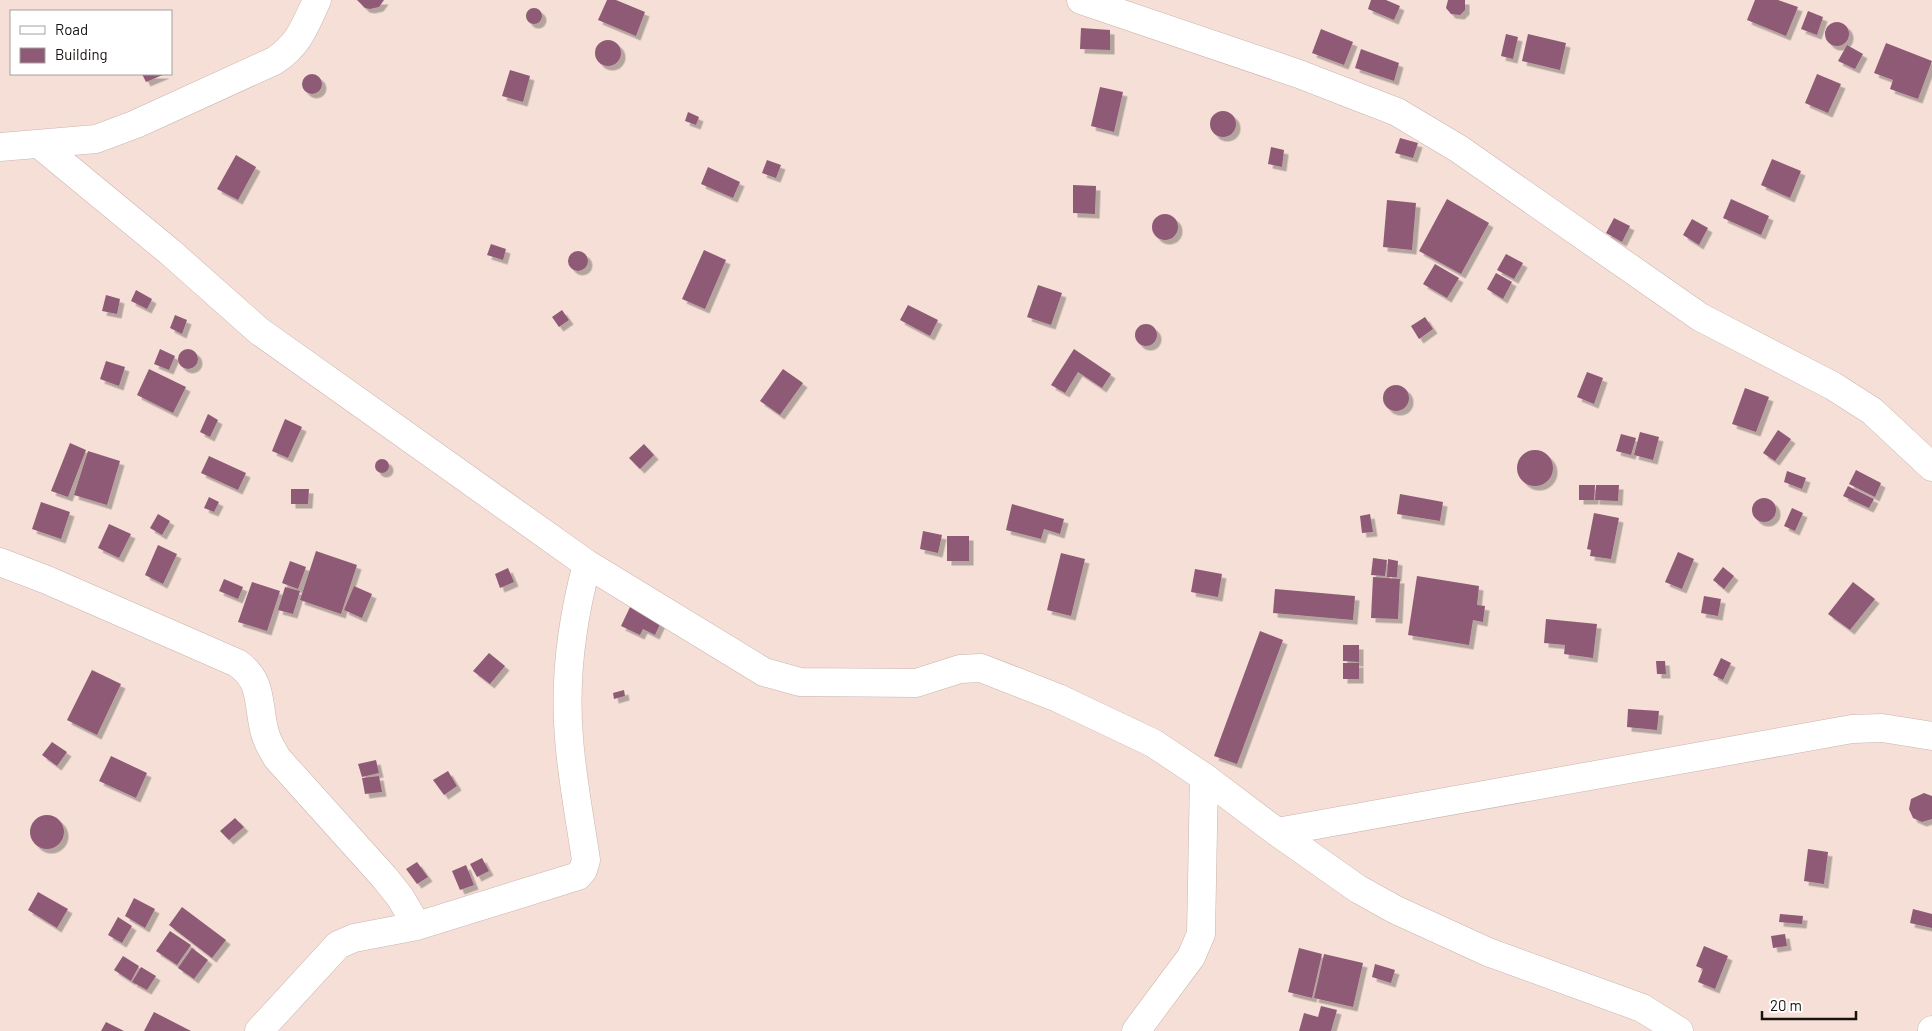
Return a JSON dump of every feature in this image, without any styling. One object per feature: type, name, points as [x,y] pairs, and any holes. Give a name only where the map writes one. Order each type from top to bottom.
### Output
[{"type":"street","points":[[0,147],[96,139],[136,124],[274,61],[289,52],[297,42],[317,0]]},
{"type":"street","points":[[1081,0],[1299,74],[1397,112],[1459,148],[1700,317],[1833,386],[1872,411],[1932,467]]},
{"type":"street","points":[[39,144],[170,252],[259,331],[587,564],[764,672],[800,682],[916,683],[960,669],[981,668],[1058,698],[1153,743],[1204,777],[1277,832],[1358,889],[1396,910],[1488,952],[1642,1008],[1679,1031]]},
{"type":"street","points":[[0,562],[237,663],[249,671],[257,686],[265,734],[277,758],[384,877],[400,897],[417,926]]},
{"type":"street","points":[[259,1031],[338,945],[354,938],[417,926],[578,876],[583,870],[586,860],[569,737],[569,692],[570,647],[576,606],[587,564]]},
{"type":"street","points":[[1277,832],[1852,729],[1882,728],[1932,736]]},
{"type":"street","points":[[1136,1031],[1191,957],[1201,934],[1204,777]]},
{"type":"building","points":[[357,0],[384,0],[379,7],[370,9],[365,8]]},
{"type":"building","points":[[607,0],[616,0],[645,12],[636,36],[598,20]]},
{"type":"building","points":[[1371,0],[1386,0],[1400,6],[1394,20],[1368,9]]},
{"type":"building","points":[[1448,0],[1465,0],[1465,10],[1460,15],[1451,14],[1446,8]]},
{"type":"building","points":[[1755,0],[1778,0],[1798,7],[1786,36],[1747,20]]},
{"type":"building","points":[[531,8],[537,8],[542,13],[540,22],[531,24],[526,19],[526,13]]},
{"type":"building","points":[[1808,11],[1823,17],[1817,35],[1801,29]]},
{"type":"building","points":[[1837,22],[1842,23],[1848,29],[1848,39],[1842,45],[1837,46],[1832,45],[1826,39],[1825,34],[1826,29],[1832,23]]},
{"type":"building","points":[[1081,28],[1110,30],[1110,50],[1080,49]]},
{"type":"building","points":[[1321,29],[1353,42],[1344,65],[1312,53]]},
{"type":"building","points":[[1506,34],[1518,37],[1513,59],[1501,56]]},
{"type":"building","points":[[1528,34],[1566,43],[1560,70],[1522,61]]},
{"type":"building","points":[[608,40],[617,44],[621,53],[617,62],[608,66],[599,62],[595,53],[599,44]]},
{"type":"building","points":[[1886,43],[1932,61],[1918,99],[1890,89],[1893,80],[1874,73]]},
{"type":"building","points":[[1847,45],[1863,54],[1855,69],[1838,61]]},
{"type":"building","points":[[1361,49],[1399,63],[1394,81],[1355,68]]},
{"type":"building","points":[[510,70],[530,76],[523,102],[502,96]]},
{"type":"building","points":[[308,74],[316,74],[322,80],[322,88],[316,94],[308,94],[302,88],[302,80]]},
{"type":"building","points":[[1817,74],[1841,84],[1828,113],[1805,103]]},
{"type":"building","points":[[142,75],[163,75],[146,82]]},
{"type":"building","points":[[1100,87],[1123,92],[1114,132],[1091,126]]},
{"type":"building","points":[[1223,111],[1232,115],[1236,124],[1232,133],[1223,137],[1214,133],[1210,124],[1214,115]]},
{"type":"building","points":[[688,112],[699,117],[696,125],[685,121]]},
{"type":"building","points":[[1400,138],[1418,143],[1413,158],[1395,153]]},
{"type":"building","points":[[1271,147],[1284,150],[1282,167],[1268,164]]},
{"type":"building","points":[[236,155],[256,167],[238,200],[217,189]]},
{"type":"building","points":[[1772,159],[1801,171],[1790,198],[1761,185]]},
{"type":"building","points":[[767,160],[781,165],[776,178],[762,173]]},
{"type":"building","points":[[708,167],[740,182],[733,198],[701,184]]},
{"type":"building","points":[[1073,185],[1096,186],[1095,214],[1073,213]]},
{"type":"building","points":[[1447,199],[1489,223],[1461,274],[1419,251]]},
{"type":"building","points":[[1731,199],[1769,216],[1761,235],[1723,218]]},
{"type":"building","points":[[1387,200],[1416,203],[1412,250],[1383,247]]},
{"type":"building","points":[[1165,214],[1174,218],[1178,227],[1174,236],[1165,240],[1156,236],[1152,227],[1156,218]]},
{"type":"building","points":[[1614,218],[1630,226],[1622,242],[1606,233]]},
{"type":"building","points":[[1692,219],[1708,228],[1699,245],[1683,235]]},
{"type":"building","points":[[491,244],[506,249],[503,260],[487,255]]},
{"type":"building","points":[[704,250],[726,260],[705,309],[682,299]]},
{"type":"building","points":[[578,251],[585,254],[588,261],[585,268],[578,271],[571,268],[568,261],[571,254]]},
{"type":"building","points":[[1506,254],[1523,263],[1514,279],[1497,270]]},
{"type":"building","points":[[1435,264],[1459,278],[1447,298],[1423,284]]},
{"type":"building","points":[[1496,273],[1512,282],[1503,299],[1487,289]]},
{"type":"building","points":[[1038,285],[1062,293],[1051,325],[1027,317]]},
{"type":"building","points":[[136,290],[152,299],[147,309],[131,301]]},
{"type":"building","points":[[106,295],[120,299],[117,314],[102,311]]},
{"type":"building","points":[[908,305],[938,320],[930,336],[900,320]]},
{"type":"building","points":[[562,310],[569,320],[559,327],[552,317]]},
{"type":"building","points":[[175,315],[187,320],[182,334],[170,328]]},
{"type":"building","points":[[1425,317],[1433,329],[1419,339],[1411,326]]},
{"type":"building","points":[[1146,324],[1154,327],[1157,335],[1154,343],[1146,346],[1138,343],[1135,335],[1138,327]]},
{"type":"building","points":[[160,349],[175,356],[169,370],[154,364]]},
{"type":"building","points":[[184,349],[192,349],[198,355],[198,363],[192,369],[184,369],[178,363],[178,355]]},
{"type":"building","points":[[1074,349],[1111,374],[1102,388],[1078,372],[1065,393],[1051,385]]},
{"type":"building","points":[[106,361],[125,367],[119,386],[100,379]]},
{"type":"building","points":[[149,369],[186,387],[173,413],[137,395]]},
{"type":"building","points":[[783,369],[803,383],[780,415],[760,401]]},
{"type":"building","points":[[1587,372],[1603,378],[1594,404],[1577,397]]},
{"type":"building","points":[[1396,385],[1405,389],[1409,398],[1405,407],[1396,411],[1387,407],[1383,398],[1387,389]]},
{"type":"building","points":[[1745,388],[1769,397],[1756,432],[1732,424]]},
{"type":"building","points":[[208,414],[218,420],[210,437],[200,432]]},
{"type":"building","points":[[285,419],[302,427],[288,458],[272,451]]},
{"type":"building","points":[[1778,430],[1791,439],[1775,461],[1763,453]]},
{"type":"building","points":[[1640,432],[1659,437],[1653,460],[1634,455]]},
{"type":"building","points":[[1621,434],[1636,438],[1631,455],[1616,451]]},
{"type":"building","points":[[70,443],[86,450],[68,497],[51,491]]},
{"type":"building","points":[[644,444],[654,455],[640,469],[629,458]]},
{"type":"building","points":[[1535,450],[1542,451],[1548,455],[1552,461],[1552,475],[1548,481],[1542,485],[1535,486],[1528,485],[1522,481],[1518,475],[1517,468],[1518,461],[1522,455],[1528,451]]},
{"type":"building","points":[[88,451],[120,461],[107,505],[74,495]]},
{"type":"building","points":[[209,456],[246,473],[238,490],[201,473]]},
{"type":"building","points":[[379,459],[385,459],[389,466],[385,473],[379,473],[375,469],[375,463]]},
{"type":"building","points":[[1856,470],[1881,483],[1875,497],[1849,484]]},
{"type":"building","points":[[1787,471],[1806,478],[1802,489],[1784,482]]},
{"type":"building","points":[[1579,485],[1595,485],[1594,500],[1579,500]]},
{"type":"building","points":[[1596,485],[1619,485],[1618,501],[1595,500]]},
{"type":"building","points":[[1848,486],[1874,499],[1869,508],[1843,496]]},
{"type":"building","points":[[291,489],[309,489],[308,504],[291,504]]},
{"type":"building","points":[[1400,494],[1443,502],[1440,521],[1397,514]]},
{"type":"building","points":[[209,497],[219,502],[214,512],[204,508]]},
{"type":"building","points":[[1764,498],[1773,501],[1776,510],[1773,519],[1764,522],[1755,519],[1752,510],[1755,501]]},
{"type":"building","points":[[41,502],[70,512],[61,539],[32,529]]},
{"type":"building","points":[[1012,504],[1064,519],[1060,534],[1044,529],[1041,539],[1006,530]]},
{"type":"building","points":[[1792,508],[1803,513],[1795,531],[1784,526]]},
{"type":"building","points":[[1594,513],[1619,518],[1611,559],[1590,556],[1591,550],[1587,549]]},
{"type":"building","points":[[158,514],[170,521],[162,535],[150,528]]},
{"type":"building","points":[[1370,514],[1373,532],[1362,533],[1360,516]]},
{"type":"building","points":[[109,524],[131,534],[119,558],[98,548]]},
{"type":"building","points":[[923,531],[942,535],[938,553],[920,549]]},
{"type":"building","points":[[947,536],[969,536],[969,561],[947,561]]},
{"type":"building","points":[[158,545],[177,554],[163,584],[145,575]]},
{"type":"building","points":[[316,551],[357,565],[341,614],[300,600]]},
{"type":"building","points":[[1678,552],[1694,559],[1682,589],[1665,582]]},
{"type":"building","points":[[1061,553],[1085,559],[1071,616],[1047,610]]},
{"type":"building","points":[[1373,558],[1387,560],[1385,576],[1371,575]]},
{"type":"building","points":[[1388,559],[1398,561],[1397,577],[1387,577]]},
{"type":"building","points":[[290,561],[306,567],[298,589],[282,583]]},
{"type":"building","points":[[1723,567],[1734,576],[1724,589],[1713,580]]},
{"type":"building","points":[[508,568],[514,582],[500,588],[495,574]]},
{"type":"building","points":[[1195,569],[1222,574],[1218,597],[1191,592]]},
{"type":"building","points":[[1417,576],[1479,586],[1477,605],[1485,606],[1483,622],[1473,620],[1469,645],[1408,635]]},
{"type":"building","points":[[1373,577],[1400,579],[1398,619],[1371,618]]},
{"type":"building","points":[[224,579],[243,587],[238,599],[219,591]]},
{"type":"building","points":[[252,582],[280,591],[267,631],[238,622]]},
{"type":"building","points":[[1853,582],[1875,599],[1850,630],[1828,614]]},
{"type":"building","points":[[354,586],[372,594],[362,618],[344,610]]},
{"type":"building","points":[[285,587],[300,591],[293,614],[278,610]]},
{"type":"building","points":[[1275,589],[1355,596],[1353,620],[1273,613]]},
{"type":"building","points":[[1704,596],[1721,599],[1718,616],[1701,613]]},
{"type":"building","points":[[631,605],[662,620],[655,635],[643,629],[640,635],[621,626]]},
{"type":"building","points":[[1546,619],[1597,624],[1593,658],[1564,654],[1565,645],[1544,643]]},
{"type":"building","points":[[1260,631],[1283,640],[1237,764],[1214,756]]},
{"type":"building","points":[[1343,645],[1359,645],[1359,662],[1343,661]]},
{"type":"building","points":[[489,653],[505,666],[490,684],[473,671]]},
{"type":"building","points":[[1721,658],[1731,663],[1723,680],[1713,675]]},
{"type":"building","points":[[1656,661],[1665,661],[1666,674],[1657,674]]},
{"type":"building","points":[[1343,663],[1359,663],[1359,679],[1343,679]]},
{"type":"building","points":[[92,670],[121,684],[97,735],[67,720]]},
{"type":"building","points":[[624,690],[625,696],[614,699],[613,693]]},
{"type":"building","points":[[1628,709],[1659,711],[1657,730],[1627,727]]},
{"type":"building","points":[[52,742],[67,752],[57,766],[42,755]]},
{"type":"building","points":[[111,756],[147,773],[136,798],[99,781]]},
{"type":"building","points":[[376,760],[379,773],[362,777],[358,764]]},
{"type":"building","points":[[448,771],[457,786],[444,795],[433,780]]},
{"type":"building","points":[[379,776],[382,792],[365,794],[362,778]]},
{"type":"building","points":[[1924,793],[1932,796],[1932,819],[1922,822],[1913,818],[1909,809],[1911,799]]},
{"type":"building","points":[[47,815],[59,820],[64,832],[59,844],[47,849],[35,844],[30,832],[35,820]]},
{"type":"building","points":[[235,818],[244,827],[229,840],[220,831]]},
{"type":"building","points":[[1808,849],[1828,852],[1824,884],[1804,881]]},
{"type":"building","points":[[482,858],[489,871],[477,877],[470,864]]},
{"type":"building","points":[[417,862],[428,877],[417,884],[406,869]]},
{"type":"building","points":[[466,865],[474,885],[460,890],[452,871]]},
{"type":"building","points":[[38,892],[68,909],[57,928],[28,910]]},
{"type":"building","points":[[134,898],[155,909],[145,928],[125,916]]},
{"type":"building","points":[[182,907],[226,940],[212,958],[169,925]]},
{"type":"building","points":[[1913,909],[1932,914],[1932,928],[1910,923]]},
{"type":"building","points":[[1780,914],[1803,916],[1802,924],[1779,922]]},
{"type":"building","points":[[118,917],[132,926],[122,943],[108,935]]},
{"type":"building","points":[[170,931],[191,945],[177,965],[156,951]]},
{"type":"building","points":[[1785,934],[1787,946],[1773,948],[1771,936]]},
{"type":"building","points":[[1704,946],[1728,956],[1715,989],[1698,982],[1703,969],[1696,966]]},
{"type":"building","points":[[192,948],[208,960],[194,979],[178,968]]},
{"type":"building","points":[[1299,948],[1322,954],[1312,998],[1288,992]]},
{"type":"building","points":[[1324,954],[1363,963],[1353,1007],[1314,998]]},
{"type":"building","points":[[123,956],[139,966],[131,981],[114,970]]},
{"type":"building","points":[[1375,964],[1395,970],[1391,983],[1372,977]]},
{"type":"building","points":[[141,967],[156,976],[147,990],[132,982]]},
{"type":"building","points":[[1321,1006],[1337,1010],[1331,1031],[1299,1031],[1304,1013],[1318,1017]]},
{"type":"building","points":[[154,1012],[191,1031],[144,1031]]},
{"type":"building","points":[[106,1022],[124,1031],[101,1031]]}]
